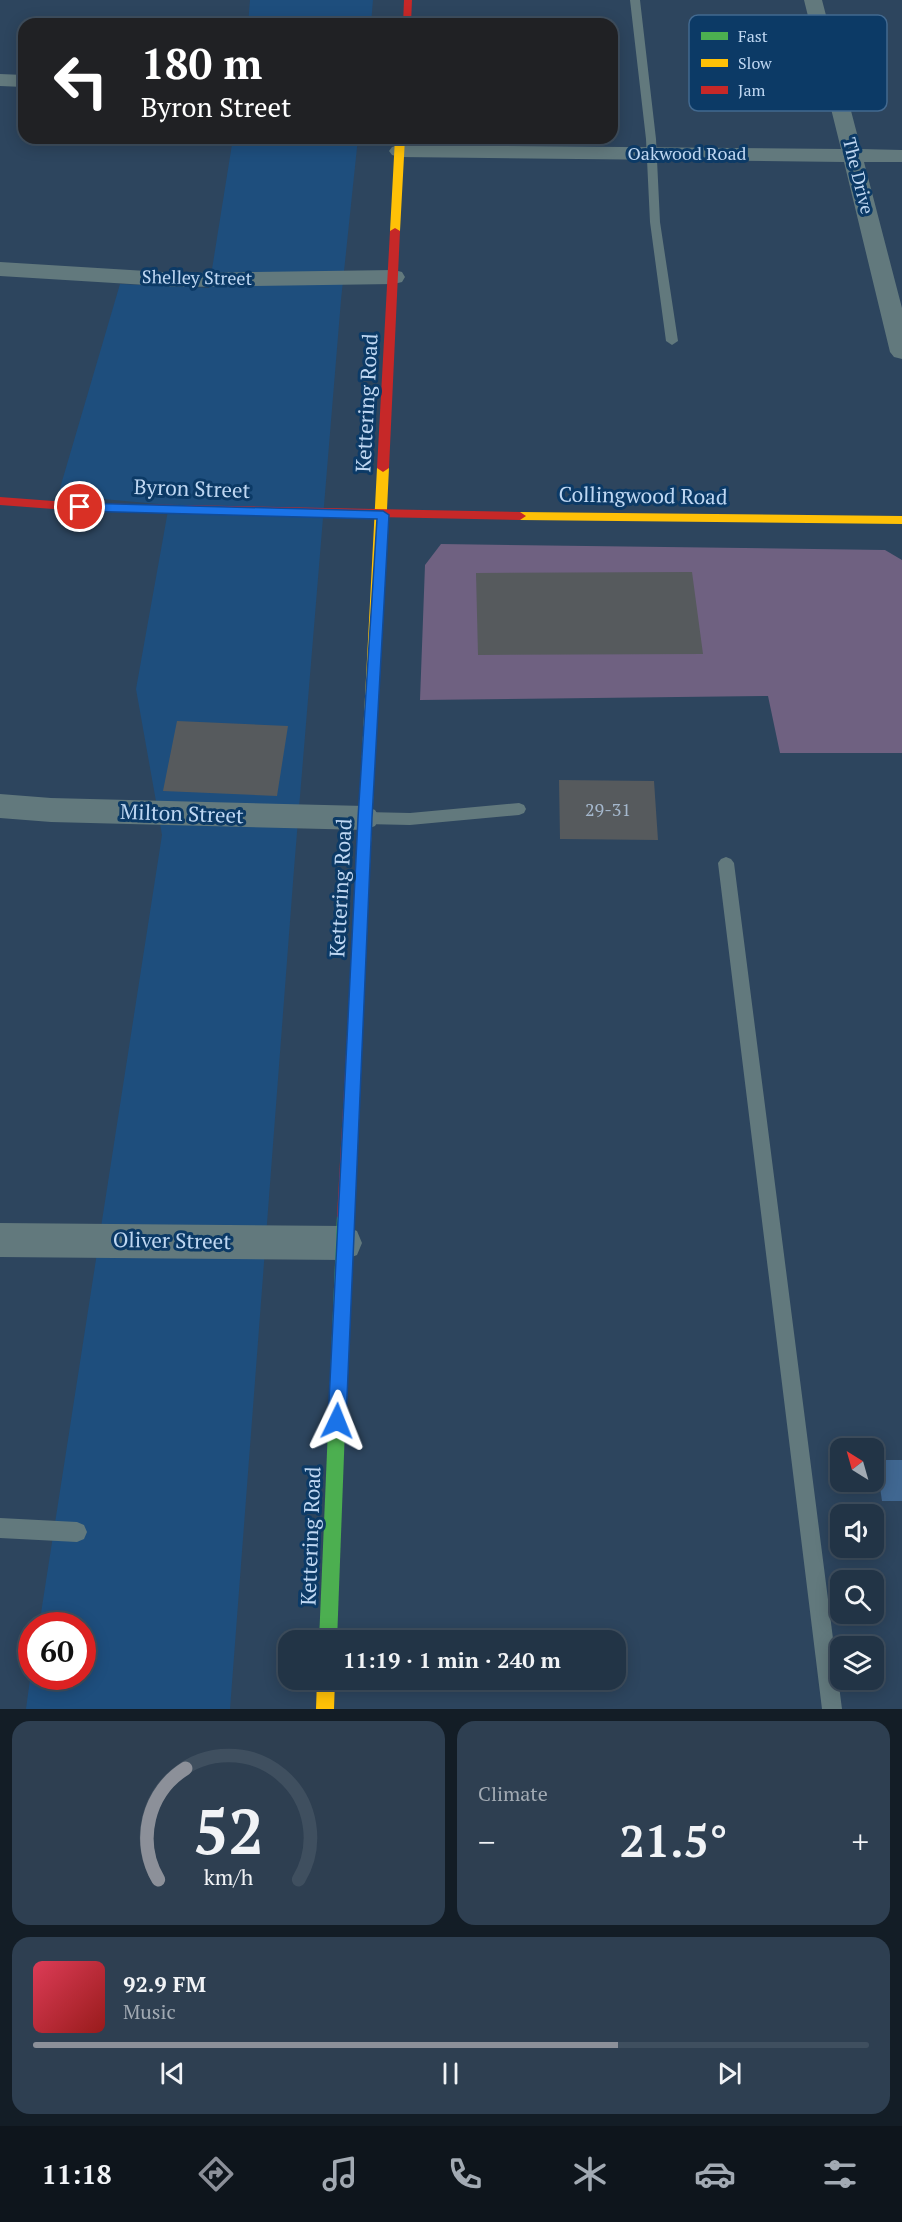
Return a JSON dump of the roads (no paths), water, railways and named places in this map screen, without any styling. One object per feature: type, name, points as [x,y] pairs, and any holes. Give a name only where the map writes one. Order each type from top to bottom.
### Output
[{"type":"main road","points":[[407,18],[408,0]]},
{"type":"main road","name":"Kettering Road","points":[[328,1630],[344,1243],[383,515],[400,145]]},
{"type":"main road","name":"Byron Street","points":[[0,501],[80,507],[383,515]]},
{"type":"main road","name":"Collingwood Road","points":[[383,515],[902,520]]},
{"type":"main road","points":[[325,1709],[326,1690]]},
{"type":"street","name":"The Drive","points":[[813,0],[817,15]]},
{"type":"street","points":[[0,80],[18,81]]},
{"type":"street","name":"The Drive","points":[[841,111],[902,352]]},
{"type":"street","name":"Oakwood Road","points":[[400,145],[651,154],[902,156]]},
{"type":"street","name":"Shelley Street","points":[[0,269],[179,280],[394,277]]},
{"type":"street","name":"Milton Street","points":[[0,806],[51,810],[365,818]]},
{"type":"street","name":"Oliver Street","points":[[0,1239],[344,1243]]},
{"type":"lane","points":[[635,0],[651,154],[655,222],[672,341]]},
{"type":"lane","points":[[365,818],[410,819],[519,809]]},
{"type":"lane","points":[[726,862],[832,1709]]},
{"type":"lane","points":[[0,1528],[77,1532]]}]
